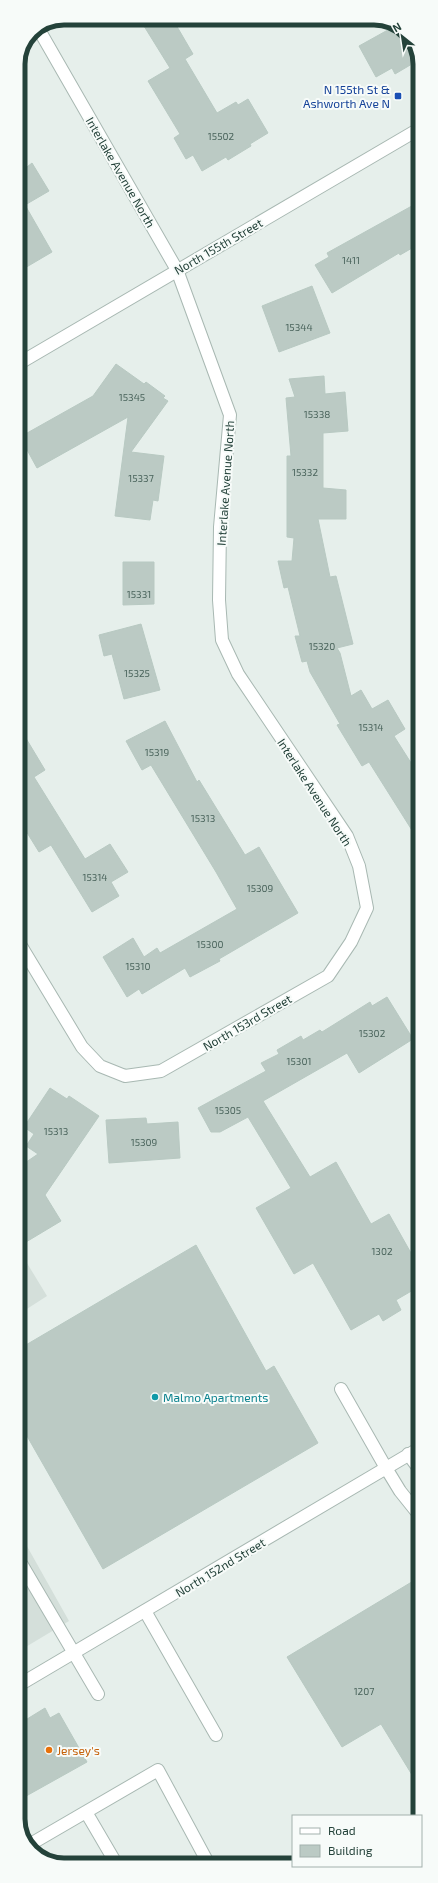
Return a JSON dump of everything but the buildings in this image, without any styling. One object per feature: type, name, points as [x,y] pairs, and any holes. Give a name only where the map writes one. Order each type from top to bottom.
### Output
[{"type":"street","name":"Interlake Avenue North","points":[[41,33],[177,270],[230,415],[220,527],[219,600],[222,640],[238,674],[347,836],[359,866],[367,908],[351,942]]},
{"type":"street","name":"North 155th Street","points":[[25,360],[413,132]]},
{"type":"street","name":"North 153rd Street","points":[[25,953],[82,1047],[100,1066],[125,1076],[161,1071],[328,976],[351,942]]},
{"type":"street","points":[[341,1390],[400,1491],[413,1507]]},
{"type":"street","name":"North 152nd Street","points":[[25,1682],[413,1452]]},
{"type":"street","points":[[408,1454],[413,1461]]},
{"type":"street","points":[[25,1570],[98,1694]]},
{"type":"street","points":[[145,1611],[216,1735]]},
{"type":"street","points":[[33,1843],[158,1770],[205,1858]]},
{"type":"street","points":[[86,1812],[113,1858]]},
{"type":"shaded area","points":[[25,1260],[47,1296],[25,1310]]},
{"type":"shaded area","points":[[25,1543],[69,1621],[25,1647]]},
{"type":"place","name":"N 155th St & Ashworth Ave N","points":[[398,96]]},
{"type":"place","name":"Malmo Apartments","points":[[155,1397]]},
{"type":"place","name":"Jersey's","points":[[49,1750]]}]
